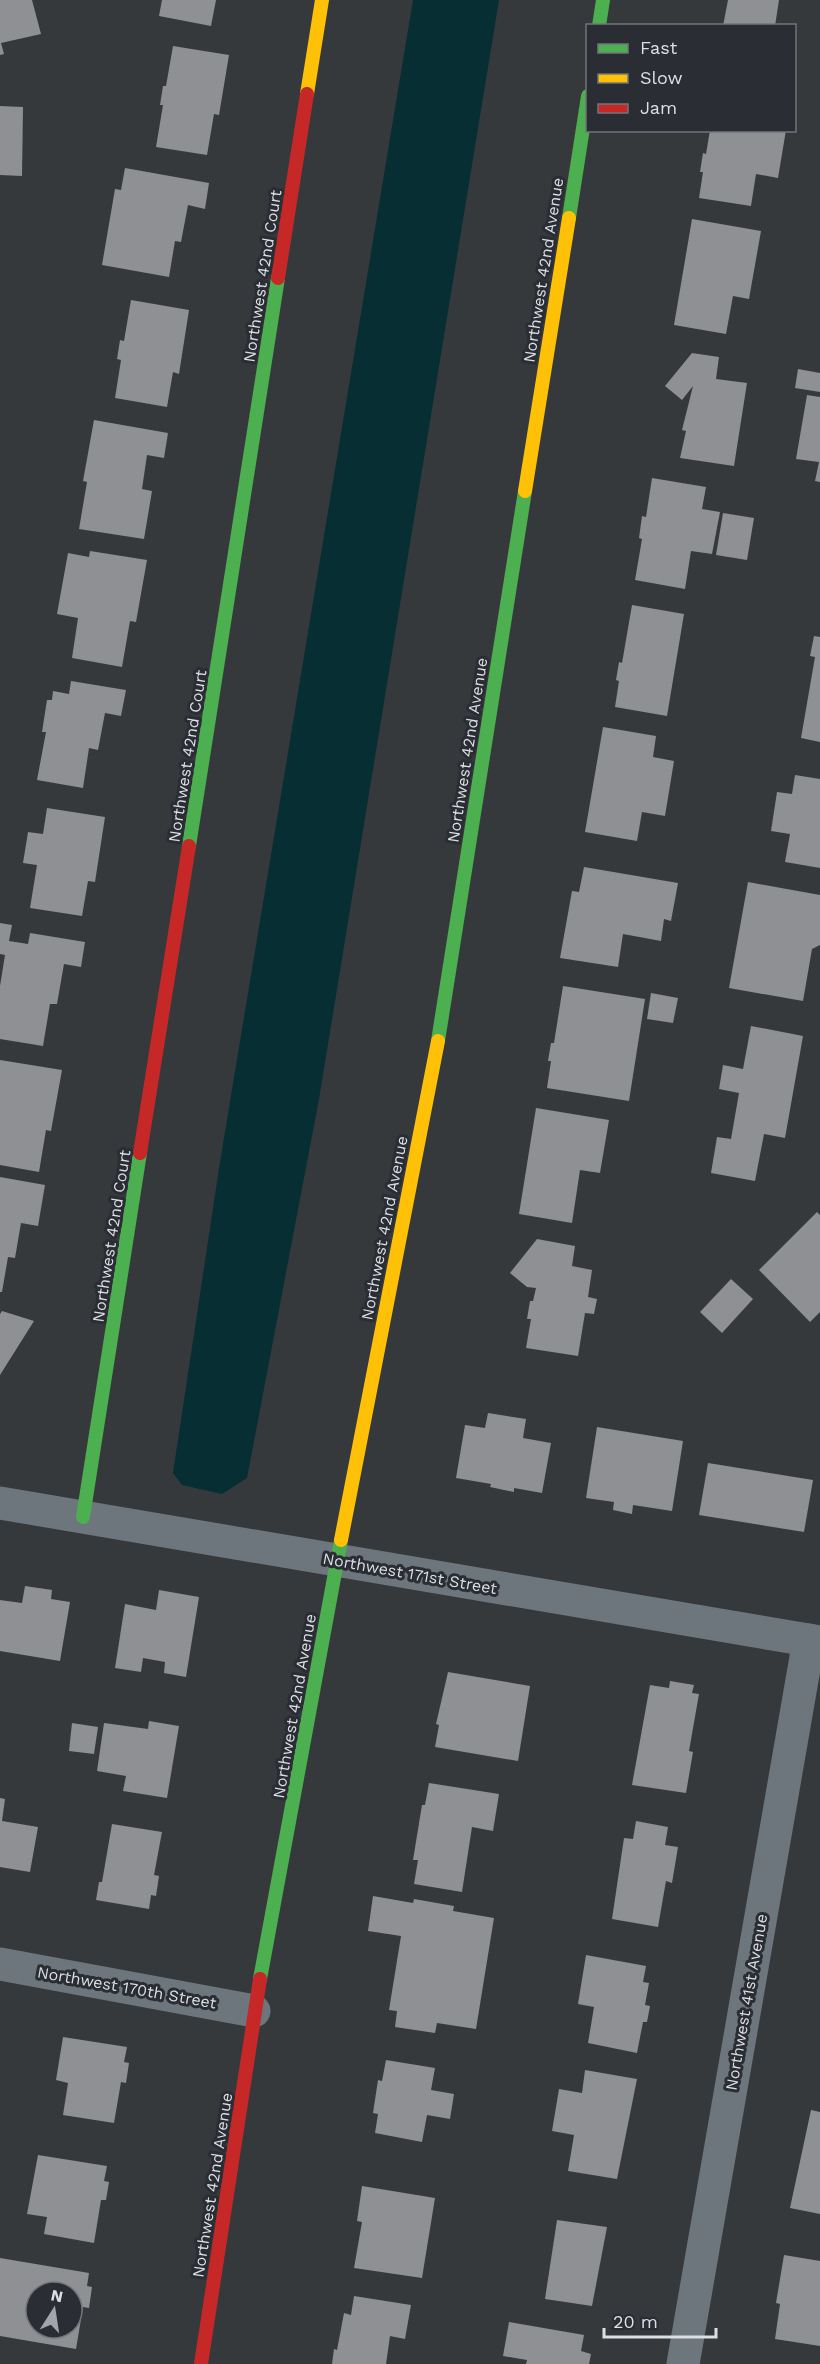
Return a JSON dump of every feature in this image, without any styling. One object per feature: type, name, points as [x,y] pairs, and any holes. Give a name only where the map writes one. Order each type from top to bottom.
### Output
[{"type":"street","name":"Northwest 42nd Court","points":[[84,1517],[322,0]]},
{"type":"street","points":[[599,24],[603,0]]},
{"type":"street","name":"Northwest 42nd Avenue","points":[[201,2364],[254,2011],[337,1561],[440,1029],[586,109]]},
{"type":"street","name":"Northwest 171st Street","points":[[0,1503],[815,1641]]},
{"type":"street","name":"Northwest 41st Avenue","points":[[682,2364],[815,1641]]},
{"type":"street","name":"Northwest 170th Street","points":[[0,1964],[254,2011]]},
{"type":"water","points":[[413,0],[499,0],[319,1099],[247,1478],[222,1494],[182,1485],[173,1473],[220,1162]]},
{"type":"building","points":[[0,0],[32,0],[41,34],[1,43],[4,54],[0,55]]},
{"type":"building","points":[[162,0],[216,0],[211,26],[159,16]]},
{"type":"building","points":[[728,0],[779,0],[775,24],[723,24]]},
{"type":"building","points":[[173,46],[229,55],[219,115],[214,114],[207,155],[156,147],[163,105],[160,105],[163,86],[166,86]]},
{"type":"building","points":[[0,106],[23,107],[22,176],[0,175]]},
{"type":"building","points":[[710,132],[786,132],[778,178],[756,174],[751,206],[699,198],[703,153],[706,154]]},
{"type":"building","points":[[125,168],[209,183],[205,209],[188,205],[181,242],[175,241],[169,277],[102,265],[115,189],[121,190]]},
{"type":"building","points":[[692,219],[761,231],[749,299],[733,296],[726,334],[674,325]]},
{"type":"building","points":[[131,300],[189,310],[179,374],[173,372],[167,407],[115,398],[121,360],[117,359],[120,340],[124,341]]},
{"type":"building","points":[[692,353],[719,357],[716,379],[747,383],[734,466],[680,458],[686,431],[682,430],[693,386],[682,400],[665,386]]},
{"type":"building","points":[[798,369],[820,373],[820,392],[795,388]]},
{"type":"building","points":[[807,395],[820,397],[820,482],[815,481],[819,462],[796,459]]},
{"type":"building","points":[[94,420],[168,433],[164,458],[147,455],[142,489],[152,491],[144,539],[79,529],[87,482],[83,481]]},
{"type":"building","points":[[652,478],[706,487],[702,509],[720,512],[712,554],[691,551],[685,589],[635,580],[642,539],[639,538],[642,516],[646,517]]},
{"type":"building","points":[[723,513],[754,518],[747,560],[716,555]]},
{"type":"building","points":[[90,551],[147,560],[136,622],[130,621],[122,667],[72,658],[78,618],[57,614],[68,553],[89,557]]},
{"type":"building","points":[[632,605],[684,614],[667,716],[615,707],[619,662],[622,663]]},
{"type":"building","points":[[814,636],[820,637],[820,742],[801,738],[815,657],[810,656]]},
{"type":"building","points":[[71,681],[126,690],[121,716],[105,713],[98,750],[89,748],[83,788],[37,780],[46,732],[42,732],[47,700],[52,700],[53,691],[69,694]]},
{"type":"building","points":[[603,727],[656,736],[653,757],[674,761],[665,816],[642,812],[637,841],[585,832]]},
{"type":"building","points":[[795,775],[820,779],[820,868],[785,862],[790,834],[771,831],[777,792],[792,794]]},
{"type":"building","points":[[47,808],[105,817],[95,882],[88,881],[82,916],[30,908],[37,865],[23,863],[28,832],[43,834]]},
{"type":"building","points":[[584,867],[678,883],[671,921],[664,919],[661,941],[623,934],[618,967],[560,958],[572,891],[579,892]]},
{"type":"building","points":[[748,882],[820,895],[820,945],[812,949],[803,1001],[729,988]]},
{"type":"building","points":[[0,923],[12,925],[9,941],[28,944],[30,933],[85,942],[81,967],[64,964],[57,1004],[50,1004],[43,1046],[0,1039],[0,986],[5,955],[0,954]]},
{"type":"building","points":[[563,986],[645,999],[629,1101],[547,1088],[551,1061],[548,1061],[551,1043],[554,1043]]},
{"type":"building","points":[[651,993],[678,998],[673,1023],[647,1019]]},
{"type":"building","points":[[751,1026],[803,1036],[785,1138],[764,1134],[755,1181],[711,1173],[717,1137],[731,1139],[739,1093],[719,1089],[723,1065],[743,1069]]},
{"type":"building","points":[[0,1060],[62,1070],[51,1131],[46,1130],[39,1172],[0,1165]]},
{"type":"building","points":[[536,1108],[609,1120],[600,1173],[580,1170],[572,1223],[519,1214]]},
{"type":"building","points":[[0,1177],[45,1185],[38,1226],[21,1223],[15,1258],[8,1257],[2,1292],[0,1292]]},
{"type":"building","points":[[817,1212],[820,1215],[820,1312],[810,1322],[759,1270]]},
{"type":"building","points":[[537,1239],[575,1246],[572,1266],[592,1270],[588,1297],[597,1299],[594,1314],[585,1313],[578,1356],[526,1348],[531,1319],[527,1319],[530,1301],[533,1301],[536,1288],[527,1287],[510,1273]]},
{"type":"building","points":[[731,1279],[753,1299],[722,1333],[700,1312]]},
{"type":"building","points":[[2,1311],[34,1321],[0,1375],[0,1314]]},
{"type":"building","points":[[488,1413],[526,1419],[523,1438],[551,1443],[542,1493],[514,1488],[514,1492],[490,1487],[491,1484],[456,1478],[465,1425],[485,1428]]},
{"type":"building","points":[[597,1427],[683,1441],[672,1511],[633,1505],[632,1514],[613,1510],[614,1502],[586,1498]]},
{"type":"building","points":[[708,1463],[813,1480],[804,1532],[699,1515]]},
{"type":"building","points":[[25,1586],[52,1590],[51,1599],[70,1602],[60,1661],[0,1651],[0,1600],[22,1603]]},
{"type":"building","points":[[159,1590],[199,1597],[186,1677],[164,1673],[165,1662],[143,1658],[141,1672],[115,1668],[125,1604],[156,1610]]},
{"type":"building","points":[[448,1672],[530,1686],[518,1761],[435,1747],[439,1725],[436,1724]]},
{"type":"building","points":[[670,1681],[694,1685],[692,1693],[699,1694],[689,1751],[693,1752],[686,1793],[632,1785],[650,1685],[669,1688]]},
{"type":"building","points":[[149,1721],[179,1726],[167,1798],[123,1791],[126,1776],[97,1771],[104,1723],[148,1729]]},
{"type":"building","points":[[72,1723],[98,1727],[94,1754],[69,1751]]},
{"type":"building","points":[[429,1783],[499,1794],[493,1831],[472,1827],[462,1892],[414,1884],[418,1860],[413,1860],[422,1805],[425,1805]]},
{"type":"building","points":[[0,1798],[5,1799],[2,1821],[38,1827],[30,1872],[0,1867]]},
{"type":"building","points":[[636,1821],[668,1827],[665,1845],[678,1847],[672,1883],[666,1881],[658,1927],[612,1919],[624,1838],[633,1839]]},
{"type":"building","points":[[112,1824],[162,1832],[154,1875],[159,1876],[156,1896],[151,1895],[149,1909],[96,1900],[99,1882],[102,1882]]},
{"type":"building","points":[[373,1896],[413,1903],[414,1899],[454,1906],[453,1911],[494,1918],[476,2029],[437,2023],[435,2033],[395,2027],[397,2011],[389,2010],[401,1936],[368,1931]]},
{"type":"building","points":[[586,1955],[646,1966],[643,1982],[649,1983],[645,2005],[650,2006],[647,2022],[643,2022],[637,2053],[588,2043],[594,2007],[578,2004]]},
{"type":"building","points":[[63,2037],[127,2047],[124,2062],[129,2063],[126,2083],[121,2082],[114,2123],[63,2115],[68,2083],[56,2080]]},
{"type":"building","points":[[386,2060],[435,2068],[431,2090],[454,2094],[450,2119],[427,2115],[422,2142],[375,2133],[378,2114],[373,2113],[378,2080],[382,2081]]},
{"type":"building","points":[[585,2070],[637,2079],[617,2179],[568,2171],[574,2135],[552,2131],[559,2089],[582,2093]]},
{"type":"building","points":[[811,2110],[820,2112],[820,2214],[790,2208]]},
{"type":"building","points":[[38,2155],[107,2166],[104,2181],[109,2182],[106,2200],[101,2200],[94,2243],[44,2234],[47,2217],[27,2214]]},
{"type":"building","points":[[362,2186],[435,2198],[422,2278],[354,2268],[362,2222],[357,2221]]},
{"type":"building","points":[[557,2220],[607,2227],[592,2306],[545,2299]]},
{"type":"building","points":[[784,2255],[820,2261],[820,2346],[775,2339],[780,2304],[776,2303]]},
{"type":"building","points":[[0,2258],[89,2273],[87,2286],[92,2287],[89,2308],[84,2307],[84,2280],[24,2280],[24,2340],[78,2340],[76,2349],[0,2336]]},
{"type":"building","points":[[354,2296],[411,2305],[405,2339],[390,2336],[386,2364],[332,2364],[344,2313],[351,2315]]},
{"type":"building","points":[[509,2322],[584,2335],[581,2351],[591,2354],[589,2364],[526,2364],[527,2360],[503,2356]]},
{"type":"traffic: fast","points":[[599,24],[603,0]]},
{"type":"traffic: fast","points":[[569,218],[586,109]]},
{"type":"traffic: fast","points":[[189,846],[278,278]]},
{"type":"traffic: fast","points":[[438,1041],[525,491]]},
{"type":"traffic: fast","points":[[83,1517],[140,1153]]},
{"type":"traffic: fast","points":[[260,1979],[341,1540]]},
{"type":"traffic: slow","points":[[307,94],[322,0]]},
{"type":"traffic: slow","points":[[525,491],[569,218]]},
{"type":"traffic: slow","points":[[341,1540],[438,1041]]},
{"type":"traffic: jam","points":[[278,278],[307,94]]},
{"type":"traffic: jam","points":[[140,1153],[189,846]]},
{"type":"traffic: jam","points":[[201,2364],[260,1979]]}]
